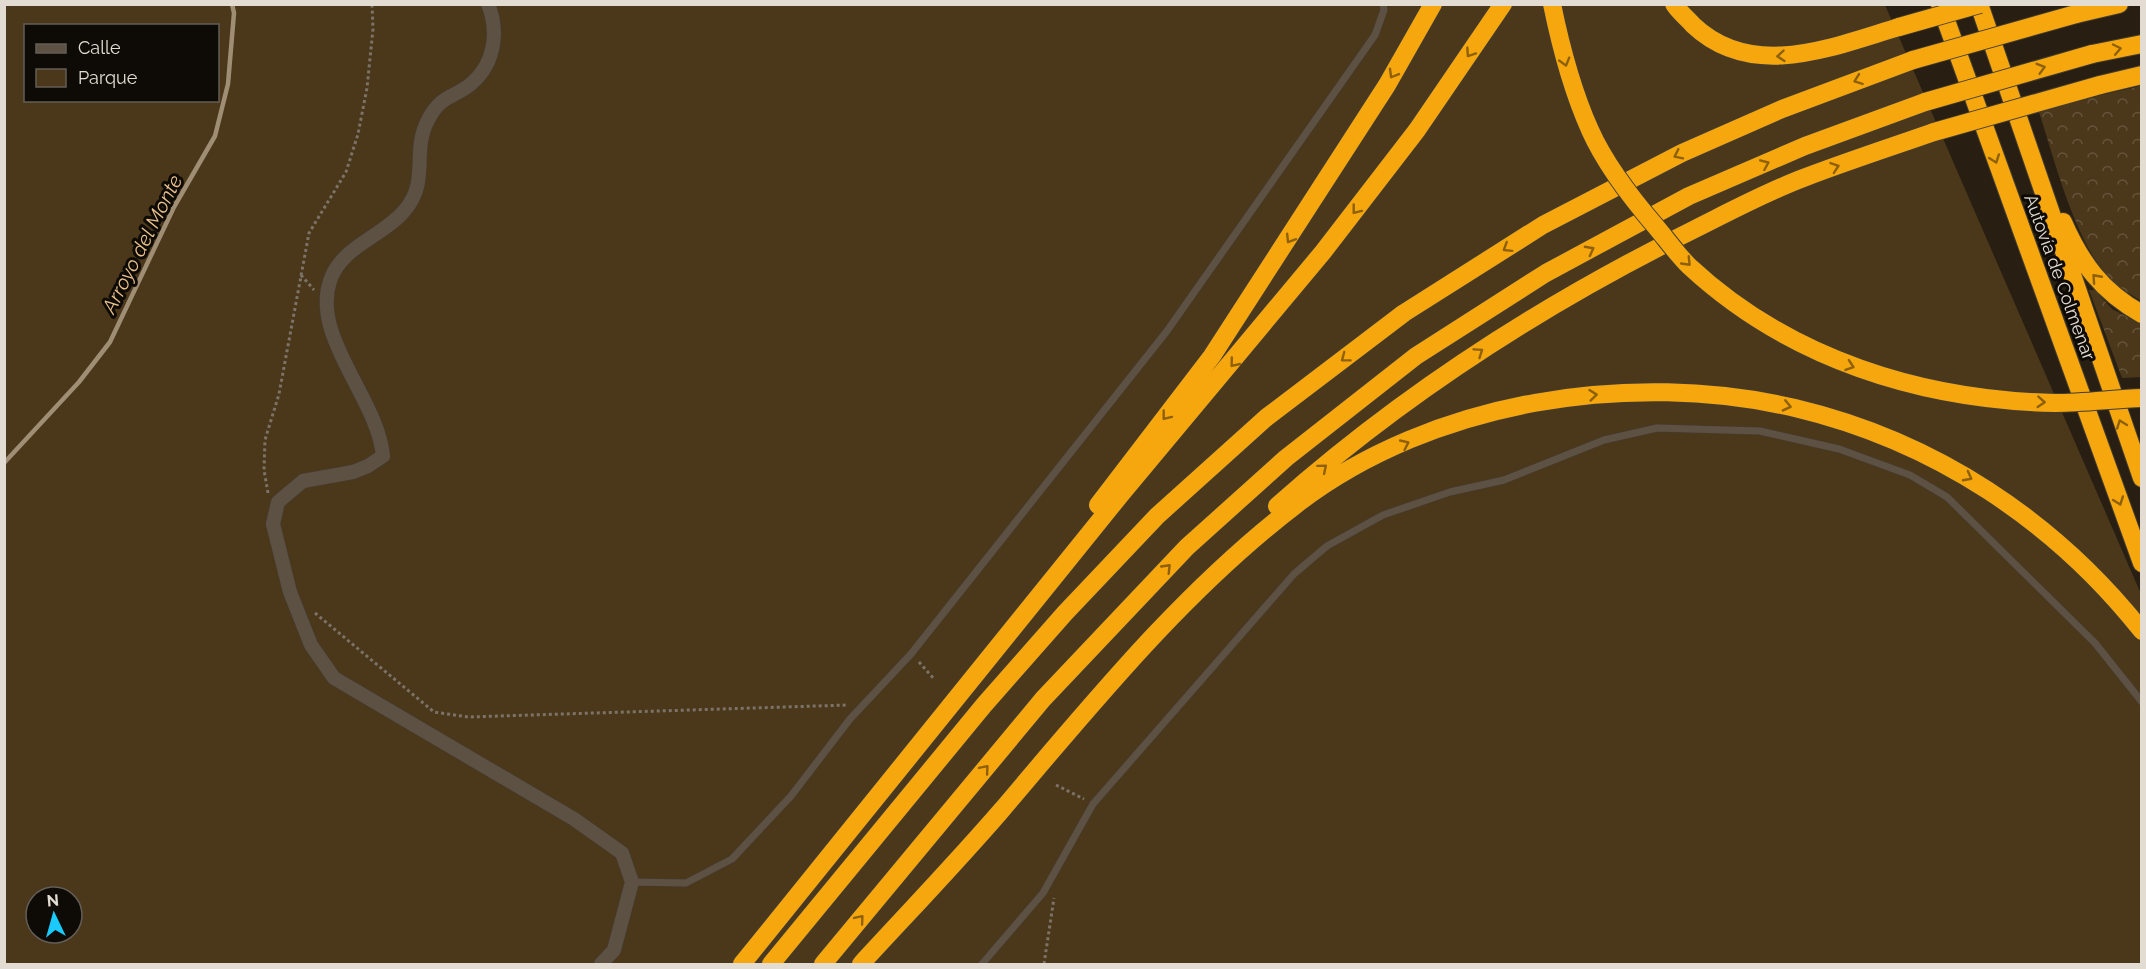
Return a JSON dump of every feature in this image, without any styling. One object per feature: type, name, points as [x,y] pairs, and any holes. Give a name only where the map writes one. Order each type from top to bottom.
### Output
[{"type":"highway","points":[[771,929],[1212,356],[1387,86],[1433,4]]},
{"type":"highway","points":[[742,964],[1122,494],[1228,370],[1323,252],[1417,130],[1503,4]]},
{"type":"highway","points":[[1552,4],[1564,62],[1591,131],[1631,198],[1689,265],[1732,301],[1790,340],[1846,366],[1918,386],[1985,397],[2056,403],[2142,398]]},
{"type":"highway","points":[[1674,4],[1704,35],[1735,51],[1776,58],[1822,50],[1980,4]]},
{"type":"highway","name":"Autovía de Colmenar","points":[[1940,4],[2142,563]]},
{"type":"highway","name":"Autovía de Colmenar","points":[[1980,4],[2119,420],[2142,478]]},
{"type":"highway","points":[[771,964],[984,705],[1065,613],[1157,516],[1267,417],[1404,313],[1543,225],[1692,149],[1782,109],[1912,60],[2119,4]]},
{"type":"highway","points":[[823,964],[1043,699],[1187,547],[1286,458],[1397,371],[1546,273],[1689,196],[1805,146],[1925,102],[2091,54],[2142,44]]},
{"type":"highway","points":[[926,893],[1101,681],[1204,571],[1354,442],[1490,345],[1590,284],[1677,238],[1804,177],[1934,132],[2142,75]]},
{"type":"highway","points":[[2021,123],[2067,230],[2092,276],[2121,303],[2142,314]]},
{"type":"highway","points":[[861,964],[996,817],[1107,686],[1229,560],[1299,502],[1360,465],[1424,435],[1496,411],[1563,398],[1630,392],[1701,393],[1781,405],[1876,433],[1981,484],[2024,514],[2069,552],[2110,592],[2142,632]]},
{"type":"street","points":[[488,4],[494,20],[493,47],[488,66],[471,84],[442,99],[428,120],[419,145],[420,186],[405,210],[366,238],[336,268],[330,280],[326,302],[338,349],[375,421],[381,438],[382,456],[368,466],[353,472],[303,481],[278,502],[273,524],[290,592],[311,645],[334,678],[574,819],[622,853],[632,882],[614,950],[601,964]]},
{"type":"lane","points":[[632,882],[686,883],[732,859],[791,796],[864,704],[911,654],[1167,331],[1375,35],[1384,10],[1383,4]]},
{"type":"lane","points":[[982,964],[1043,893],[1093,804],[1294,574],[1327,546],[1383,515],[1450,492],[1504,480],[1604,440],[1657,429],[1760,431],[1839,449],[1910,476],[1947,497],[2095,643],[2142,702]]},
{"type":"path","points":[[273,524],[264,470],[265,440],[279,394],[309,233],[346,172],[358,135],[367,88],[373,29],[372,4]]},
{"type":"path","points":[[290,592],[434,712],[468,717],[864,704]]},
{"type":"path","points":[[911,654],[935,680]]},
{"type":"path","points":[[1056,785],[1093,804]]},
{"type":"path","points":[[1044,964],[1054,897]]},
{"type":"green space","points":[[5,5],[1885,5],[2141,594],[2141,964],[5,964]]},
{"type":"green space","points":[[2141,86],[2141,301],[2114,283],[2100,267],[2088,247],[2059,177],[2038,109]]},
{"type":"green space","points":[[2089,290],[2095,290],[2112,309],[2141,324],[2141,377],[2122,378]]},
{"type":"waterway","name":"Arroyo del Monte","points":[[4,463],[79,382],[110,342],[174,207],[215,136],[228,84],[234,13],[232,4]]}]
